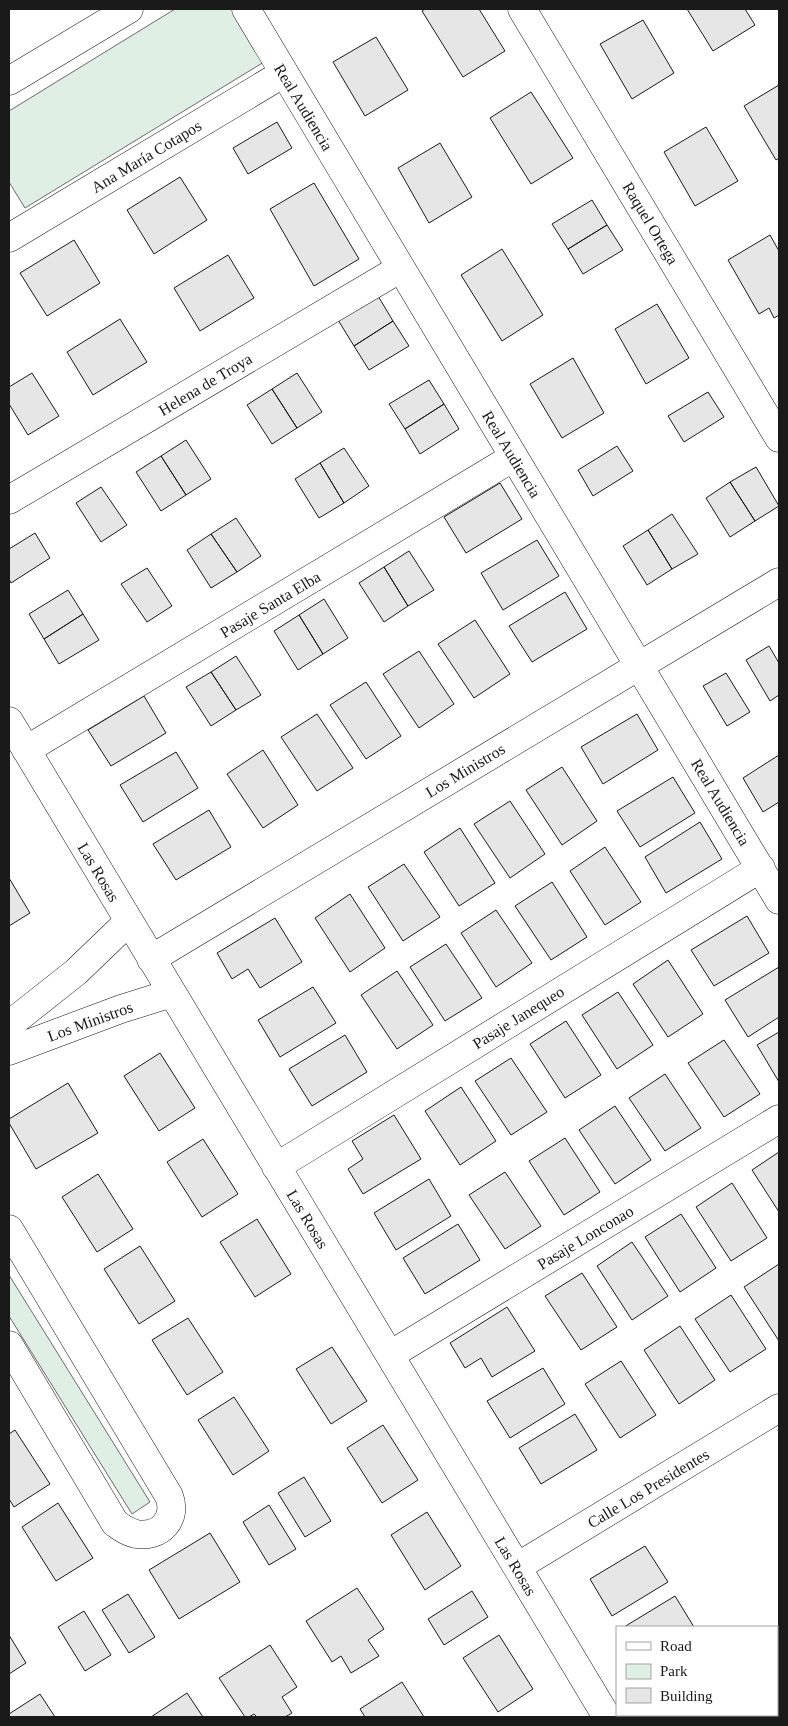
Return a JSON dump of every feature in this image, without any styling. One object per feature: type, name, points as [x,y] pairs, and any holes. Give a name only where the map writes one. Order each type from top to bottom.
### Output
[{"type":"street","points":[[9,81],[129,9]]},
{"type":"street","name":"Real Audiencia","points":[[246,9],[779,900]]},
{"type":"street","name":"Raquel Ortega","points":[[522,9],[779,438]]},
{"type":"street","name":"Ana María Cotapos","points":[[10,233],[284,73]]},
{"type":"street","name":"Helena de Troya","points":[[9,500],[401,268]]},
{"type":"street","name":"Pasaje Santa Elba","points":[[26,750],[514,457]]},
{"type":"street","name":"Los Ministros","points":[[152,959],[779,582]]},
{"type":"street","name":"Las Rosas","points":[[9,721],[607,1717]]},
{"type":"street","name":"Pasaje Janequeo","points":[[276,1166],[760,868]]},
{"type":"street","name":"Los Ministros","points":[[9,1025],[76,972],[129,921]]},
{"type":"street","name":"Los Ministros","points":[[9,1051],[121,1009],[172,993]]},
{"type":"street","name":"Pasaje Lonconao","points":[[390,1355],[779,1119]]},
{"type":"street","points":[[9,1228],[169,1496],[172,1514],[168,1523],[160,1530],[149,1534],[137,1534],[125,1530],[115,1523],[9,1346]]},
{"type":"street","name":"Calle Los Presidentes","points":[[517,1567],[779,1408]]},
{"type":"green space","points":[[175,9],[232,9],[264,62],[25,208],[9,182],[9,111]]},
{"type":"green space","points":[[9,1275],[150,1502],[132,1514],[9,1316]]},
{"type":"building","points":[[425,9],[479,9],[505,51],[463,77],[422,11]]},
{"type":"building","points":[[687,9],[745,9],[755,25],[713,51]]},
{"type":"building","points":[[643,20],[674,73],[632,99],[600,44]]},
{"type":"building","points":[[376,37],[408,90],[365,116],[333,62]]},
{"type":"building","points":[[779,85],[779,158],[776,160],[744,106]]},
{"type":"building","points":[[531,92],[573,158],[531,184],[490,118]]},
{"type":"building","points":[[277,122],[292,148],[248,174],[233,148]]},
{"type":"building","points":[[706,127],[738,181],[695,206],[664,152]]},
{"type":"building","points":[[440,143],[472,197],[429,223],[398,168]]},
{"type":"building","points":[[180,177],[207,220],[154,254],[127,210]]},
{"type":"building","points":[[314,183],[359,259],[314,286],[270,209]]},
{"type":"building","points":[[592,200],[607,225],[568,249],[552,224]]},
{"type":"building","points":[[607,225],[623,250],[583,274],[568,249]]},
{"type":"building","points":[[770,235],[779,251],[779,315],[774,318],[769,308],[759,314],[728,260]]},
{"type":"building","points":[[74,240],[100,283],[47,316],[20,273]]},
{"type":"building","points":[[502,249],[543,315],[502,341],[461,275]]},
{"type":"building","points":[[228,255],[254,298],[200,331],[174,288]]},
{"type":"building","points":[[378,296],[393,321],[354,346],[338,320]]},
{"type":"building","points":[[657,304],[689,358],[646,384],[615,329]]},
{"type":"building","points":[[120,319],[147,362],[93,395],[67,352]]},
{"type":"building","points":[[393,321],[409,346],[369,370],[354,346]]},
{"type":"building","points":[[573,358],[604,413],[562,438],[530,384]]},
{"type":"building","points":[[32,373],[59,416],[28,435],[9,404],[9,387]]},
{"type":"building","points":[[297,373],[322,412],[297,428],[272,389]]},
{"type":"building","points":[[429,380],[444,404],[405,429],[389,404]]},
{"type":"building","points":[[272,389],[297,428],[272,444],[247,405]]},
{"type":"building","points":[[708,392],[724,417],[684,442],[668,416]]},
{"type":"building","points":[[444,404],[459,429],[420,454],[405,429]]},
{"type":"building","points":[[186,440],[211,479],[186,495],[161,456]]},
{"type":"building","points":[[617,446],[633,471],[593,496],[578,470]]},
{"type":"building","points":[[344,448],[369,486],[344,503],[320,463]]},
{"type":"building","points":[[161,456],[186,495],[161,511],[136,472]]},
{"type":"building","points":[[320,463],[344,503],[319,518],[295,479]]},
{"type":"building","points":[[756,467],[779,506],[755,521],[730,482]]},
{"type":"building","points":[[730,482],[755,521],[730,537],[706,498]]},
{"type":"building","points":[[500,483],[522,519],[466,553],[444,517]]},
{"type":"building","points":[[101,487],[127,525],[101,542],[76,503]]},
{"type":"building","points":[[672,514],[698,554],[672,569],[648,530]]},
{"type":"building","points":[[236,518],[261,556],[237,572],[211,534]]},
{"type":"building","points":[[648,530],[672,569],[647,585],[623,546]]},
{"type":"building","points":[[35,533],[50,558],[11,583],[9,579],[9,549]]},
{"type":"building","points":[[211,534],[237,572],[211,588],[187,550]]},
{"type":"building","points":[[537,540],[559,576],[503,610],[481,573]]},
{"type":"building","points":[[409,551],[434,590],[408,606],[384,567]]},
{"type":"building","points":[[384,567],[408,606],[384,622],[359,583]]},
{"type":"building","points":[[147,568],[172,606],[147,622],[121,584]]},
{"type":"building","points":[[68,590],[83,614],[44,639],[29,614]]},
{"type":"building","points":[[565,592],[587,629],[532,662],[509,626]]},
{"type":"building","points":[[324,599],[348,638],[323,654],[299,615]]},
{"type":"building","points":[[83,614],[99,640],[59,664],[44,639]]},
{"type":"building","points":[[299,615],[323,654],[298,670],[274,631]]},
{"type":"building","points":[[475,620],[510,674],[474,698],[438,644]]},
{"type":"building","points":[[769,646],[779,663],[779,695],[770,701],[746,660]]},
{"type":"building","points":[[419,651],[454,704],[419,728],[383,674]]},
{"type":"building","points":[[236,656],[261,695],[236,710],[211,672]]},
{"type":"building","points":[[211,672],[236,710],[211,726],[186,687]]},
{"type":"building","points":[[726,673],[750,712],[727,726],[703,686]]},
{"type":"building","points":[[366,682],[401,736],[366,759],[330,705]]},
{"type":"building","points":[[144,696],[166,733],[111,766],[88,730]]},
{"type":"building","points":[[317,714],[353,768],[317,791],[281,737]]},
{"type":"building","points":[[637,714],[658,750],[603,784],[581,747]]},
{"type":"building","points":[[263,750],[298,805],[263,828],[227,774]]},
{"type":"building","points":[[176,752],[198,788],[143,822],[120,785]]},
{"type":"building","points":[[779,755],[779,802],[763,812],[743,778]]},
{"type":"building","points":[[562,767],[597,821],[562,845],[526,790]]},
{"type":"building","points":[[673,777],[695,813],[640,847],[617,811]]},
{"type":"building","points":[[510,801],[545,854],[510,878],[474,824]]},
{"type":"building","points":[[209,810],[231,847],[176,880],[153,844]]},
{"type":"building","points":[[700,822],[722,859],[666,893],[645,857]]},
{"type":"building","points":[[460,828],[495,883],[459,906],[424,852]]},
{"type":"building","points":[[605,847],[641,902],[605,925],[570,871]]},
{"type":"building","points":[[404,864],[440,917],[403,941],[368,887]]},
{"type":"building","points":[[9,878],[30,913],[9,926]]},
{"type":"building","points":[[552,882],[587,937],[551,960],[515,906]]},
{"type":"building","points":[[350,894],[385,948],[350,972],[315,918]]},
{"type":"building","points":[[496,910],[532,963],[496,987],[461,933]]},
{"type":"building","points":[[747,916],[769,953],[714,986],[691,950]]},
{"type":"building","points":[[275,918],[302,962],[260,988],[248,969],[232,979],[217,953]]},
{"type":"building","points":[[446,944],[482,998],[445,1021],[410,967]]},
{"type":"building","points":[[668,960],[703,1014],[668,1037],[633,984]]},
{"type":"building","points":[[779,967],[779,1017],[748,1037],[725,1000]]},
{"type":"building","points":[[397,971],[433,1025],[397,1049],[361,995]]},
{"type":"building","points":[[313,987],[336,1023],[280,1057],[258,1020]]},
{"type":"building","points":[[618,992],[653,1045],[617,1069],[582,1015]]},
{"type":"building","points":[[566,1021],[601,1075],[565,1098],[530,1044]]},
{"type":"building","points":[[779,1032],[779,1082],[757,1045]]},
{"type":"building","points":[[345,1035],[367,1072],[312,1106],[289,1069]]},
{"type":"building","points":[[724,1040],[760,1094],[724,1117],[688,1063]]},
{"type":"building","points":[[160,1053],[195,1108],[159,1131],[124,1076]]},
{"type":"building","points":[[511,1058],[547,1112],[511,1135],[475,1081]]},
{"type":"building","points":[[665,1074],[701,1128],[665,1151],[629,1098]]},
{"type":"building","points":[[68,1083],[98,1133],[36,1169],[9,1123],[9,1119]]},
{"type":"building","points":[[461,1087],[496,1141],[460,1165],[425,1111]]},
{"type":"building","points":[[615,1106],[651,1160],[615,1184],[579,1130]]},
{"type":"building","points":[[394,1115],[421,1159],[363,1194],[348,1169],[363,1159],[352,1141]]},
{"type":"building","points":[[565,1138],[600,1192],[564,1215],[529,1161]]},
{"type":"building","points":[[203,1139],[238,1194],[202,1217],[167,1162]]},
{"type":"building","points":[[779,1152],[779,1212],[752,1170]]},
{"type":"building","points":[[505,1172],[541,1226],[505,1249],[469,1195]]},
{"type":"building","points":[[98,1174],[133,1229],[97,1252],[62,1197]]},
{"type":"building","points":[[429,1179],[451,1216],[396,1250],[374,1213]]},
{"type":"building","points":[[732,1183],[767,1238],[731,1261],[696,1207]]},
{"type":"building","points":[[681,1214],[716,1268],[680,1292],[645,1237]]},
{"type":"building","points":[[257,1219],[291,1274],[255,1297],[220,1242]]},
{"type":"building","points":[[458,1224],[480,1260],[425,1294],[403,1258]]},
{"type":"building","points":[[632,1242],[668,1296],[632,1320],[597,1266]]},
{"type":"building","points":[[140,1246],[175,1301],[139,1324],[104,1269]]},
{"type":"building","points":[[779,1264],[779,1341],[744,1287]]},
{"type":"building","points":[[582,1273],[617,1327],[581,1350],[545,1296]]},
{"type":"building","points":[[731,1295],[766,1349],[730,1372],[695,1319]]},
{"type":"building","points":[[507,1307],[535,1351],[492,1377],[481,1358],[465,1368],[450,1343]]},
{"type":"building","points":[[188,1318],[223,1372],[187,1395],[152,1340]]},
{"type":"building","points":[[680,1326],[715,1380],[679,1404],[644,1350]]},
{"type":"building","points":[[332,1347],[367,1401],[331,1424],[296,1369]]},
{"type":"building","points":[[621,1361],[656,1415],[620,1438],[585,1384]]},
{"type":"building","points":[[543,1368],[565,1404],[510,1438],[487,1401]]},
{"type":"building","points":[[234,1397],[269,1451],[233,1475],[198,1420]]},
{"type":"building","points":[[575,1414],[597,1450],[541,1484],[519,1448]]},
{"type":"building","points":[[383,1425],[418,1480],[382,1503],[347,1448]]},
{"type":"building","points":[[15,1430],[50,1484],[14,1507],[9,1499],[9,1434]]},
{"type":"building","points":[[304,1477],[331,1521],[305,1537],[278,1493]]},
{"type":"building","points":[[58,1503],[93,1558],[56,1581],[22,1527]]},
{"type":"building","points":[[269,1505],[296,1549],[269,1565],[243,1522]]},
{"type":"building","points":[[427,1512],[461,1566],[425,1590],[391,1535]]},
{"type":"building","points":[[210,1533],[240,1582],[179,1619],[149,1570]]},
{"type":"building","points":[[645,1546],[668,1582],[612,1616],[590,1579]]},
{"type":"building","points":[[357,1588],[384,1629],[368,1640],[379,1656],[351,1673],[341,1656],[332,1662],[306,1621]]},
{"type":"building","points":[[472,1591],[488,1617],[444,1645],[428,1619]]},
{"type":"building","points":[[128,1594],[155,1637],[129,1653],[102,1610]]},
{"type":"building","points":[[675,1596],[693,1626],[626,1626]]},
{"type":"building","points":[[84,1611],[111,1655],[85,1671],[58,1627]]},
{"type":"building","points":[[9,1635],[26,1663],[9,1674]]},
{"type":"building","points":[[499,1635],[533,1689],[498,1712],[463,1658]]},
{"type":"building","points":[[270,1645],[297,1687],[282,1697],[292,1713],[285,1717],[257,1717],[254,1714],[245,1717],[219,1678]]},
{"type":"building","points":[[402,1682],[424,1717],[365,1717],[360,1709]]},
{"type":"building","points":[[187,1693],[203,1717],[151,1717]]},
{"type":"building","points":[[40,1694],[55,1717],[9,1717],[9,1714]]}]
